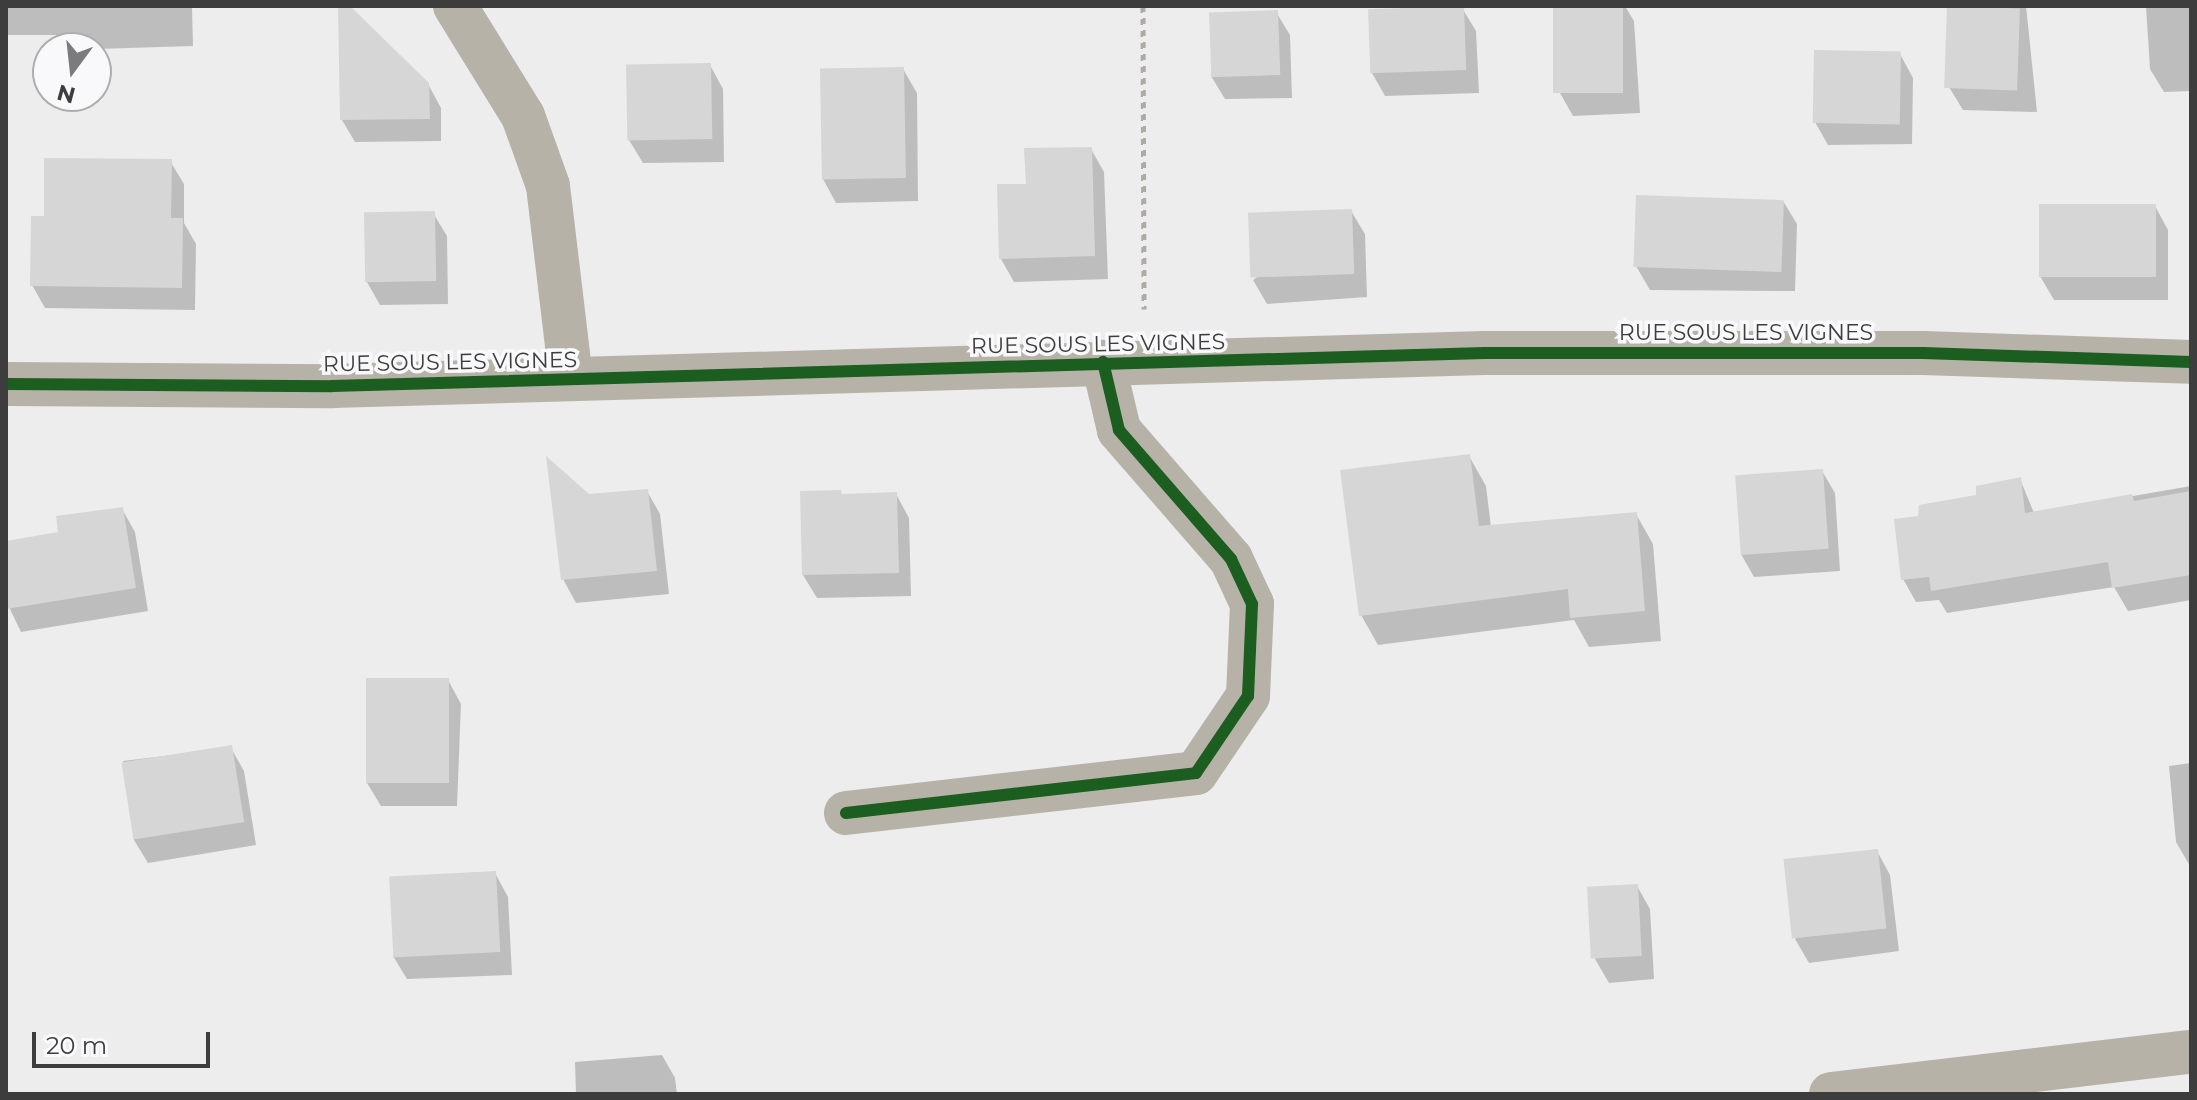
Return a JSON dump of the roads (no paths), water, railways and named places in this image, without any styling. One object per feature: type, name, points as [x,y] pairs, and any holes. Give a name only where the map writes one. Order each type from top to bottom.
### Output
[{"type":"street","points":[[455,6],[523,116],[548,186],[571,379]]},
{"type":"street","name":"RUE SOUS LES VIGNES","points":[[6,384],[332,386],[1124,362],[1579,353],[1923,353],[2191,362]]},
{"type":"street","points":[[846,813],[1196,773],[1248,696],[1252,604],[1231,559],[1119,430],[1124,362]]},
{"type":"street","points":[[1831,1094],[2191,1052]]}]
